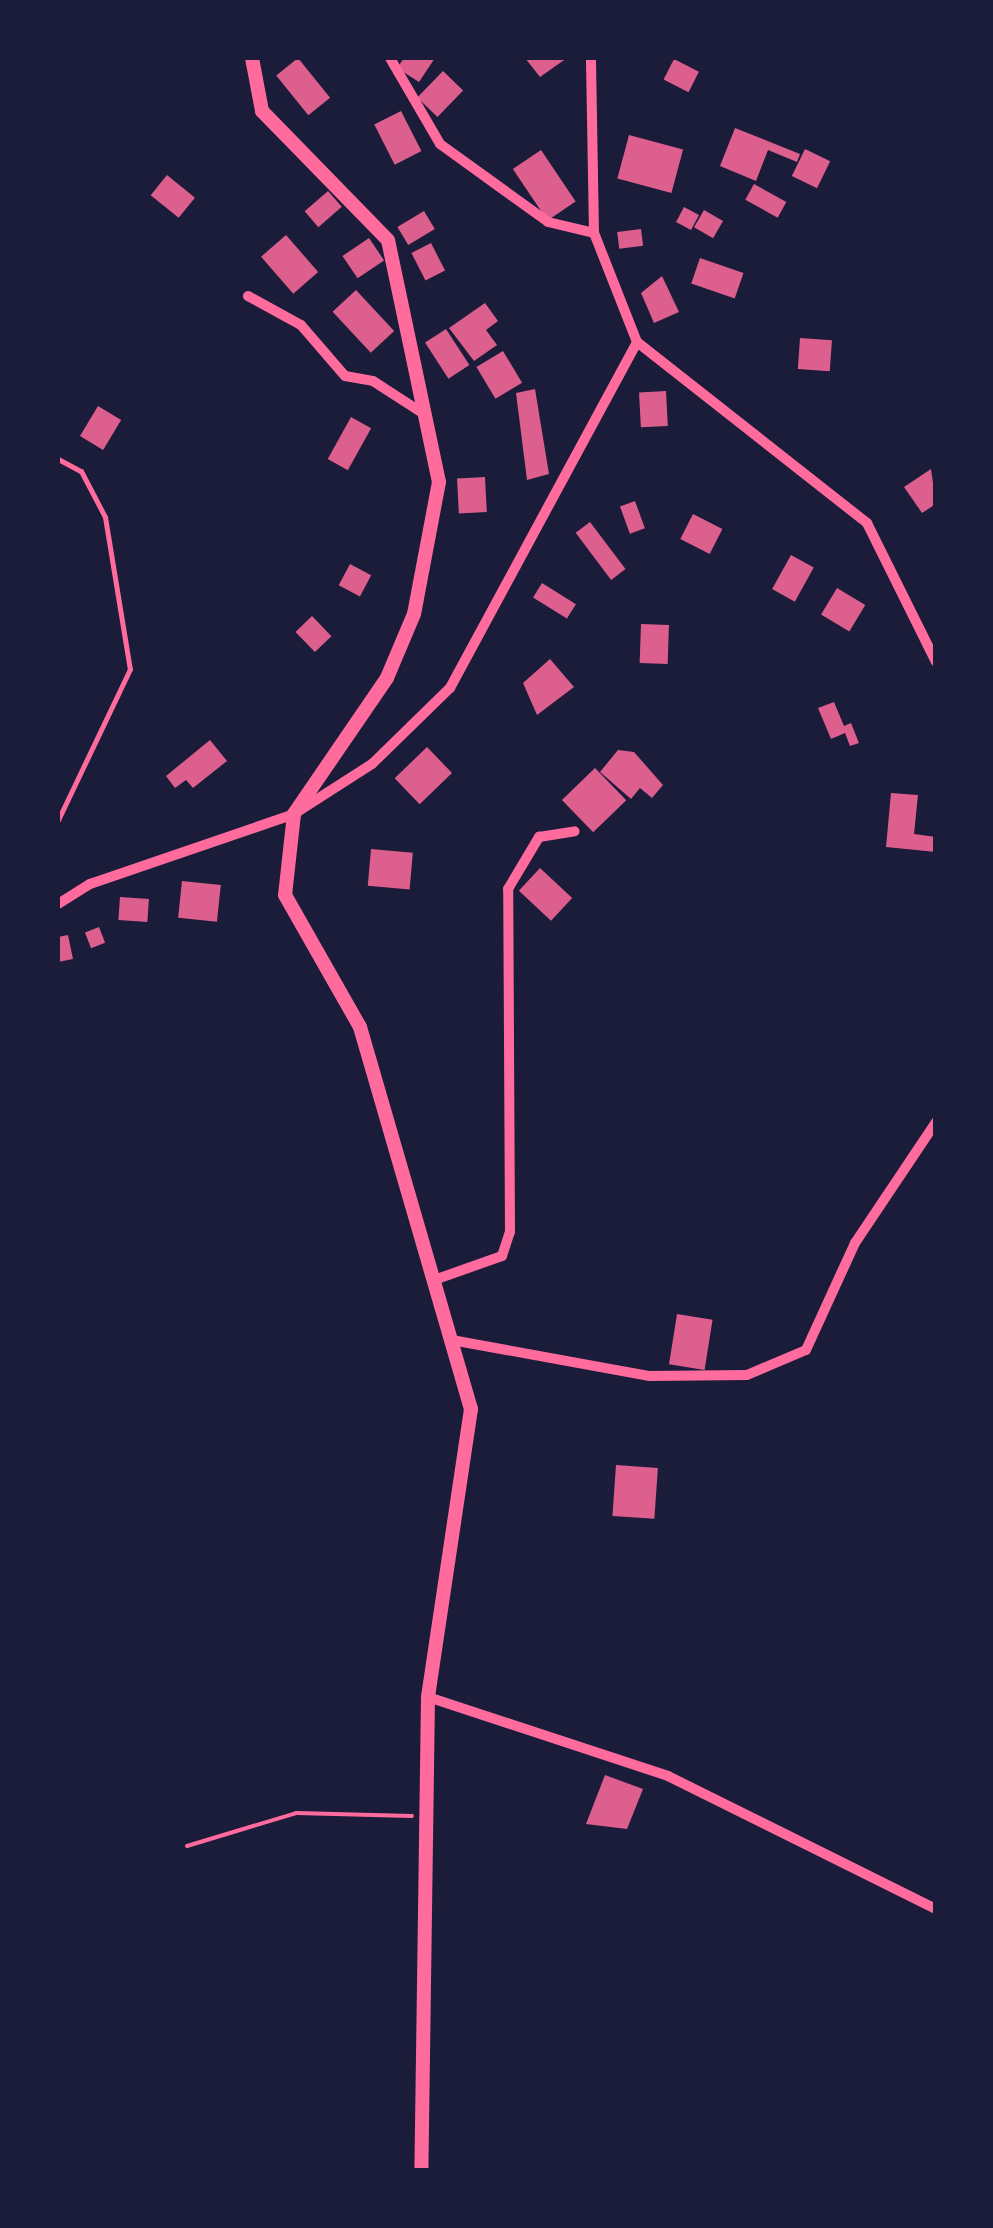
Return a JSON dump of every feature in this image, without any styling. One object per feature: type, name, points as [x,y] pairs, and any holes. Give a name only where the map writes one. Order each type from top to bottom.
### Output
[{"type":"street","points":[[252,58],[262,111],[388,240],[439,482],[414,614],[387,678],[294,814],[285,894],[360,1026],[434,1280],[457,1341],[471,1409],[428,1696],[422,2170]]},
{"type":"street","points":[[390,58],[440,144],[548,222],[594,233]]},
{"type":"street","points":[[590,58],[594,233],[637,342],[868,523],[936,662]]},
{"type":"street","points":[[248,296],[301,326],[346,376],[373,381],[424,414]]},
{"type":"street","points":[[58,904],[90,884],[294,814],[372,764],[450,688],[637,342]]},
{"type":"street","points":[[434,1280],[502,1256],[510,1232],[508,889],[539,837],[575,831]]},
{"type":"street","points":[[457,1341],[650,1376],[747,1375],[806,1350],[855,1243],[936,1122]]},
{"type":"street","points":[[428,1696],[668,1776],[936,1909]]},
{"type":"lane","points":[[58,459],[81,471],[105,517],[130,668],[108,730],[58,820]]},
{"type":"path","points":[[187,1846],[296,1813],[427,1817]]},
{"type":"building","points":[[298,58],[330,98],[308,115],[276,76]]},
{"type":"building","points":[[404,58],[435,58],[419,82],[397,68]]},
{"type":"building","points":[[525,58],[567,58],[540,77]]},
{"type":"building","points":[[674,59],[699,72],[689,92],[664,79]]},
{"type":"building","points":[[443,71],[463,90],[437,117],[417,98]]},
{"type":"building","points":[[401,111],[421,151],[395,165],[374,125]]},
{"type":"building","points":[[735,128],[800,154],[797,162],[768,150],[756,181],[720,166]]},
{"type":"building","points":[[629,135],[683,149],[671,193],[617,178]]},
{"type":"building","points":[[805,149],[830,161],[817,188],[792,176]]},
{"type":"building","points":[[541,150],[576,201],[547,220],[513,169]]},
{"type":"building","points":[[167,175],[195,198],[179,218],[151,195]]},
{"type":"building","points":[[754,184],[786,202],[778,218],[745,200]]},
{"type":"building","points":[[328,191],[342,207],[318,227],[305,211]]},
{"type":"building","points":[[684,207],[699,215],[691,230],[676,222]]},
{"type":"building","points":[[704,210],[723,221],[713,238],[694,227]]},
{"type":"building","points":[[424,211],[435,229],[408,245],[397,227]]},
{"type":"building","points":[[641,229],[643,246],[619,249],[617,232]]},
{"type":"building","points":[[286,235],[318,272],[293,294],[261,257]]},
{"type":"building","points":[[369,238],[384,260],[358,278],[342,256]]},
{"type":"building","points":[[431,243],[445,271],[425,281],[411,253]]},
{"type":"building","points":[[700,258],[743,273],[735,299],[691,284]]},
{"type":"building","points":[[662,276],[679,312],[654,323],[641,293]]},
{"type":"building","points":[[356,290],[394,331],[371,353],[333,312]]},
{"type":"building","points":[[485,303],[498,321],[486,330],[497,345],[474,361],[449,328]]},
{"type":"building","points":[[446,329],[469,365],[448,379],[425,343]]},
{"type":"building","points":[[800,338],[832,340],[830,371],[798,369]]},
{"type":"building","points":[[503,351],[522,383],[495,399],[476,367]]},
{"type":"building","points":[[535,389],[549,474],[527,480],[516,393]]},
{"type":"building","points":[[666,391],[668,426],[641,427],[639,392]]},
{"type":"building","points":[[98,406],[121,420],[103,450],[80,436]]},
{"type":"building","points":[[351,417],[371,428],[348,470],[328,459]]},
{"type":"building","points":[[931,469],[936,504],[922,513],[904,487]]},
{"type":"building","points":[[485,477],[487,512],[459,513],[457,478]]},
{"type":"building","points":[[635,501],[645,528],[630,534],[620,506]]},
{"type":"building","points":[[693,514],[722,529],[710,554],[680,539]]},
{"type":"building","points":[[590,522],[626,569],[611,580],[576,533]]},
{"type":"building","points":[[791,555],[814,568],[795,602],[772,589]]},
{"type":"building","points":[[350,564],[371,575],[360,596],[339,585]]},
{"type":"building","points":[[542,583],[576,604],[567,619],[533,597]]},
{"type":"building","points":[[837,588],[865,605],[849,632],[821,615]]},
{"type":"building","points":[[312,616],[331,636],[315,652],[295,632]]},
{"type":"building","points":[[641,624],[669,625],[668,664],[640,663]]},
{"type":"building","points":[[550,659],[574,687],[537,715],[523,683]]},
{"type":"building","points":[[834,702],[844,726],[851,723],[859,743],[850,746],[845,733],[831,739],[818,708]]},
{"type":"building","points":[[210,740],[227,761],[193,788],[186,780],[175,788],[166,776]]},
{"type":"building","points":[[427,747],[452,773],[420,804],[395,778]]},
{"type":"building","points":[[618,750],[634,752],[663,785],[652,798],[640,788],[631,799],[600,772]]},
{"type":"building","points":[[595,768],[626,800],[593,832],[562,800]]},
{"type":"building","points":[[891,793],[918,795],[914,834],[936,837],[936,852],[886,847]]},
{"type":"building","points":[[371,849],[413,853],[410,890],[368,886]]},
{"type":"building","points":[[540,868],[572,898],[551,921],[519,891]]},
{"type":"building","points":[[182,881],[221,885],[217,922],[178,918]]},
{"type":"building","points":[[120,897],[149,899],[147,922],[118,920]]},
{"type":"building","points":[[99,927],[105,943],[91,948],[85,932]]},
{"type":"building","points":[[68,935],[73,959],[58,962],[58,937]]},
{"type":"building","points":[[677,1314],[713,1320],[705,1370],[669,1364]]},
{"type":"building","points":[[616,1465],[658,1468],[654,1519],[612,1516]]},
{"type":"building","points":[[605,1775],[643,1789],[627,1829],[586,1824]]}]
